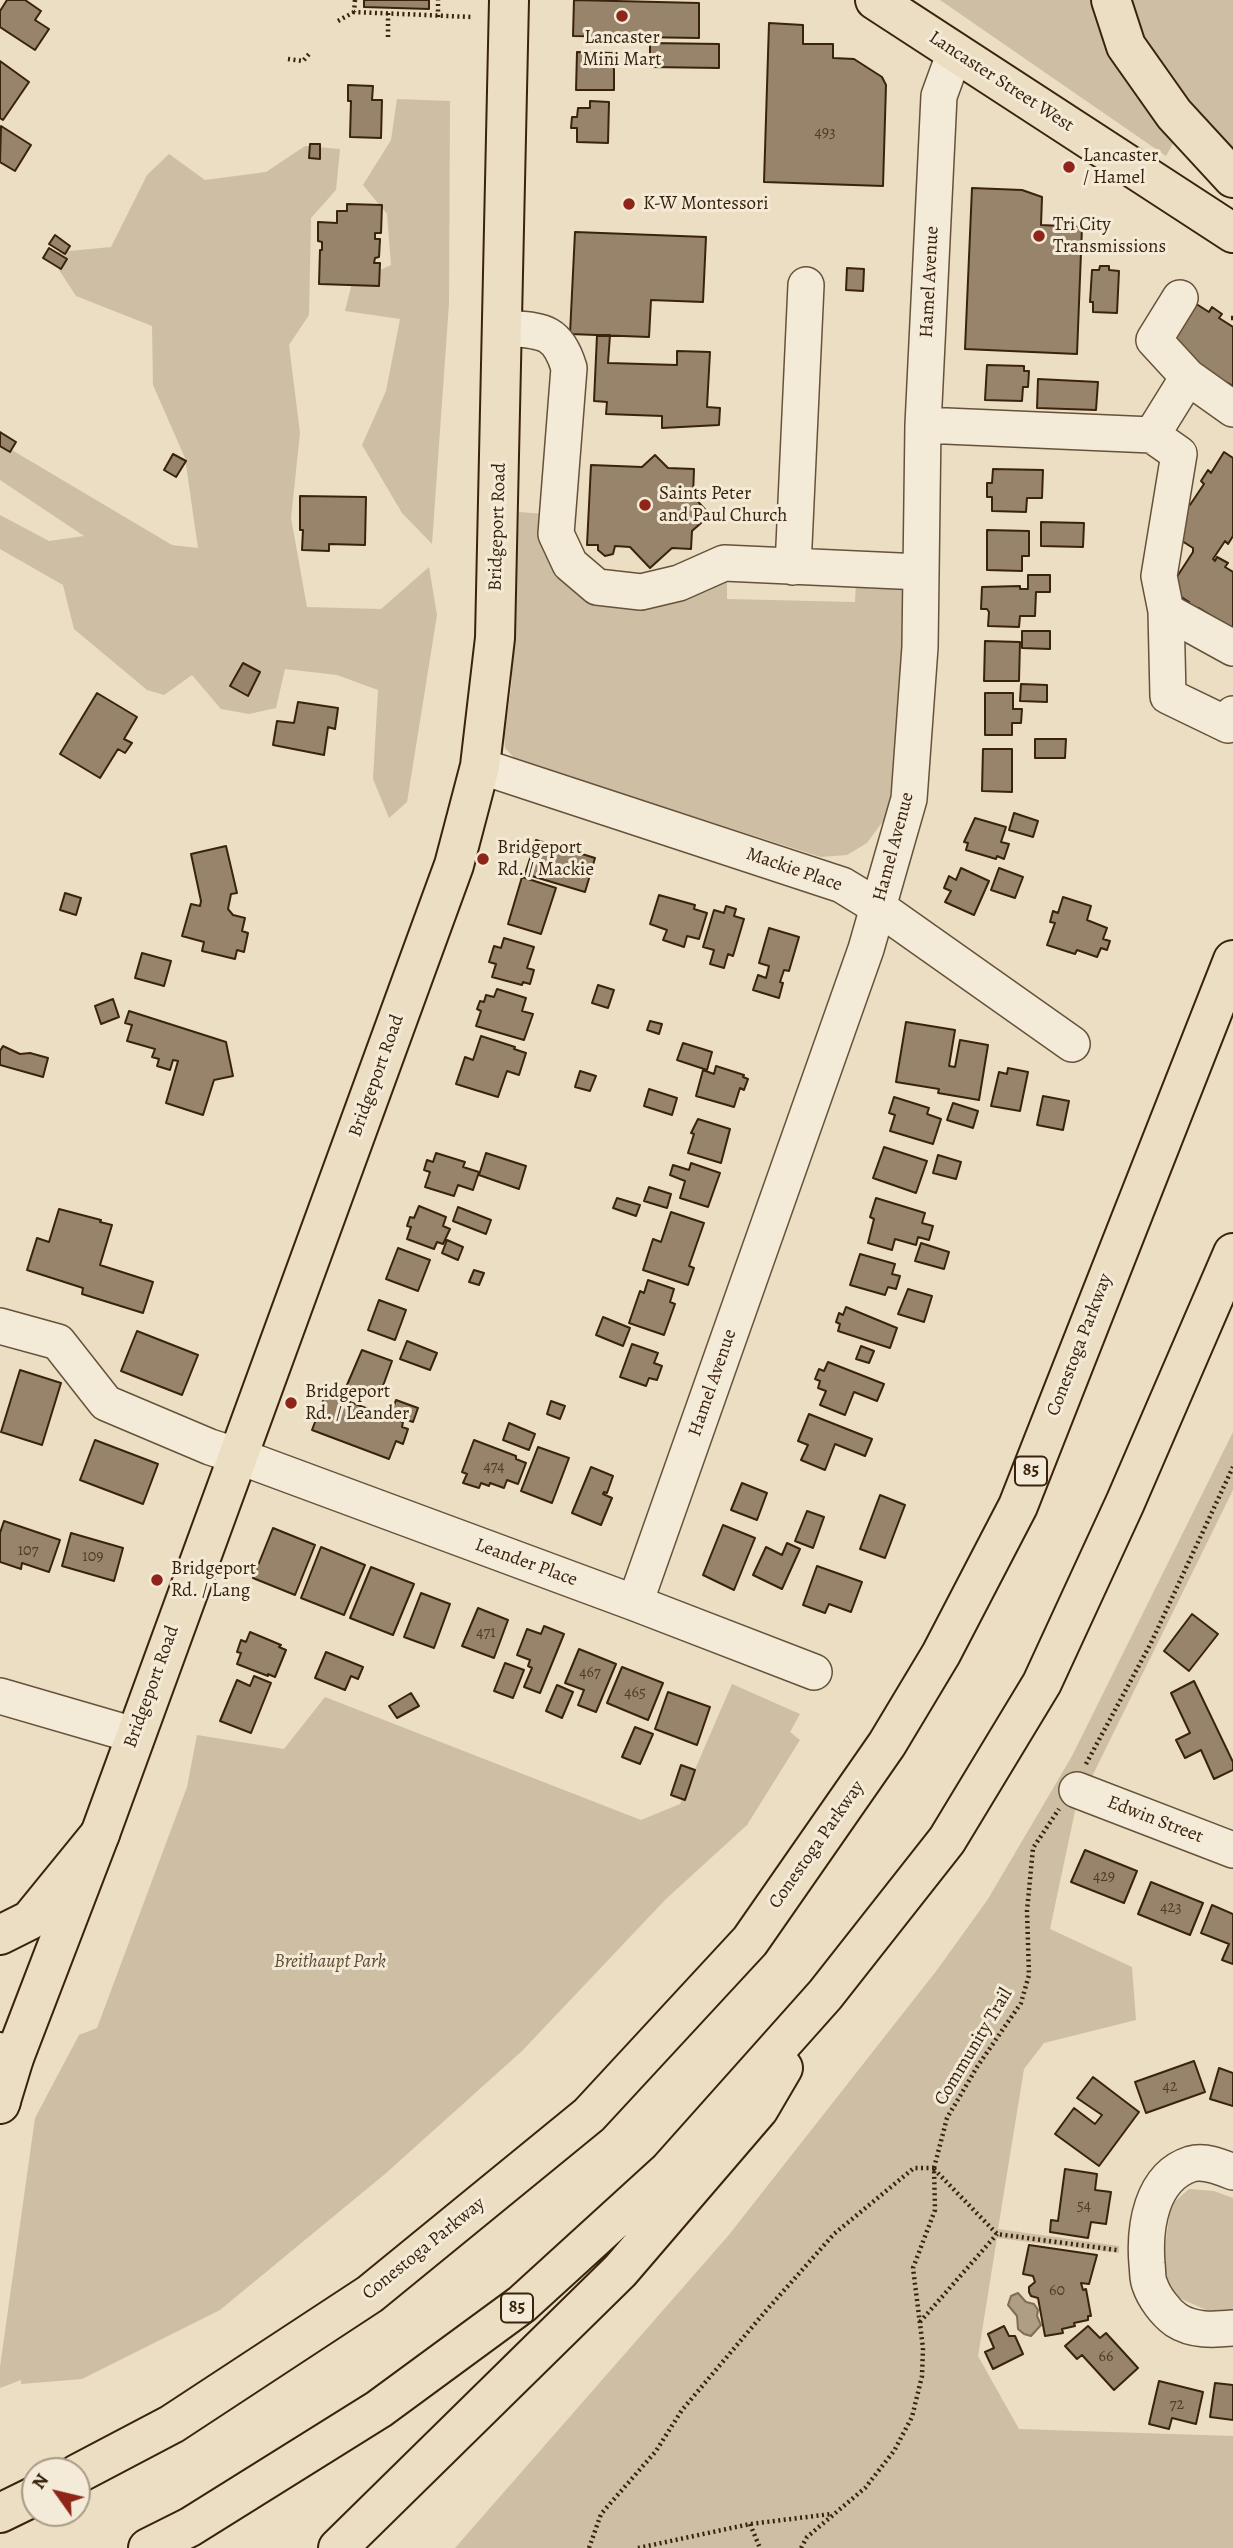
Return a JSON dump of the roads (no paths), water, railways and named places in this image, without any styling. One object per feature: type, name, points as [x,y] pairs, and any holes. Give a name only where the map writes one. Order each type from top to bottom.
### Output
[{"type":"main road","name":"Bridgeport Road","points":[[0,2102],[7,2055],[100,1833],[454,865],[480,766],[495,638],[504,328],[509,0]]},
{"type":"main road","name":"Lancaster Street West","points":[[875,0],[1233,233]]},
{"type":"main road","points":[[1111,0],[1126,46],[1174,114],[1233,178]]},
{"type":"main road","name":"Conestoga Parkway","points":[[91,2467],[172,2424],[370,2294],[589,2115],[750,1941],[887,1744],[941,1654],[1018,1506],[1233,960]]},
{"type":"main road","name":"85","points":[[148,2548],[190,2527],[380,2409],[522,2304],[669,2170],[825,1995],[947,1840],[1042,1684],[1125,1503],[1233,1253]]},
{"type":"main road","points":[[1125,1503],[1184,1410],[1233,1315]]},
{"type":"main road","points":[[0,1935],[30,1920],[100,1833]]},
{"type":"main road","points":[[338,2548],[620,2271],[759,2109],[825,1995]]},
{"type":"street","name":"Hamel Avenue","points":[[635,1603],[862,962],[909,799],[920,647],[923,425],[939,96],[955,52]]},
{"type":"street","points":[[793,567],[806,285]]},
{"type":"street","points":[[1180,298],[1154,340],[1188,377],[1233,409]]},
{"type":"street","points":[[504,328],[545,332],[563,350],[569,368],[556,534],[570,564],[597,587],[641,592],[679,583],[724,562],[921,572]]},
{"type":"street","points":[[1152,435],[1188,377]]},
{"type":"street","points":[[923,425],[1152,435],[1179,454],[1159,576],[1166,611],[1168,696],[1228,725],[1233,714]]},
{"type":"street","points":[[1166,611],[1233,648]]},
{"type":"street","name":"Mackie Place","points":[[480,766],[842,885],[878,906],[1072,1044]]},
{"type":"street","name":"Leander Place","points":[[0,1326],[58,1342],[106,1403],[210,1447],[635,1603],[814,1672]]},
{"type":"street","points":[[0,1696],[134,1735]]},
{"type":"street","name":"Edwin Street","points":[[1077,1790],[1233,1850]]},
{"type":"street","points":[[1233,2172],[1216,2165],[1194,2163],[1175,2171],[1159,2190],[1150,2210],[1146,2253],[1149,2284],[1160,2303],[1175,2319],[1191,2327],[1209,2330],[1233,2328]]},
{"type":"place","name":"Lancaster Mini Mart","points":[[622,16]]},
{"type":"place","name":"Lancaster / Hamel","points":[[1069,167]]},
{"type":"place","name":"K-W Montessori","points":[[629,204]]},
{"type":"place","name":"Tri City Transmissions","points":[[1039,236]]},
{"type":"place","name":"Saints Peter and Paul Church","points":[[645,505]]},
{"type":"place","name":"Bridgeport Rd. / Mackie","points":[[483,859]]},
{"type":"place","name":"Bridgeport Rd. / Leander","points":[[291,1403]]},
{"type":"place","name":"Bridgeport Rd. / Lang","points":[[157,1580]]},
{"type":"park label","name":"Breithaupt Park","points":[[330,1962]]}]
